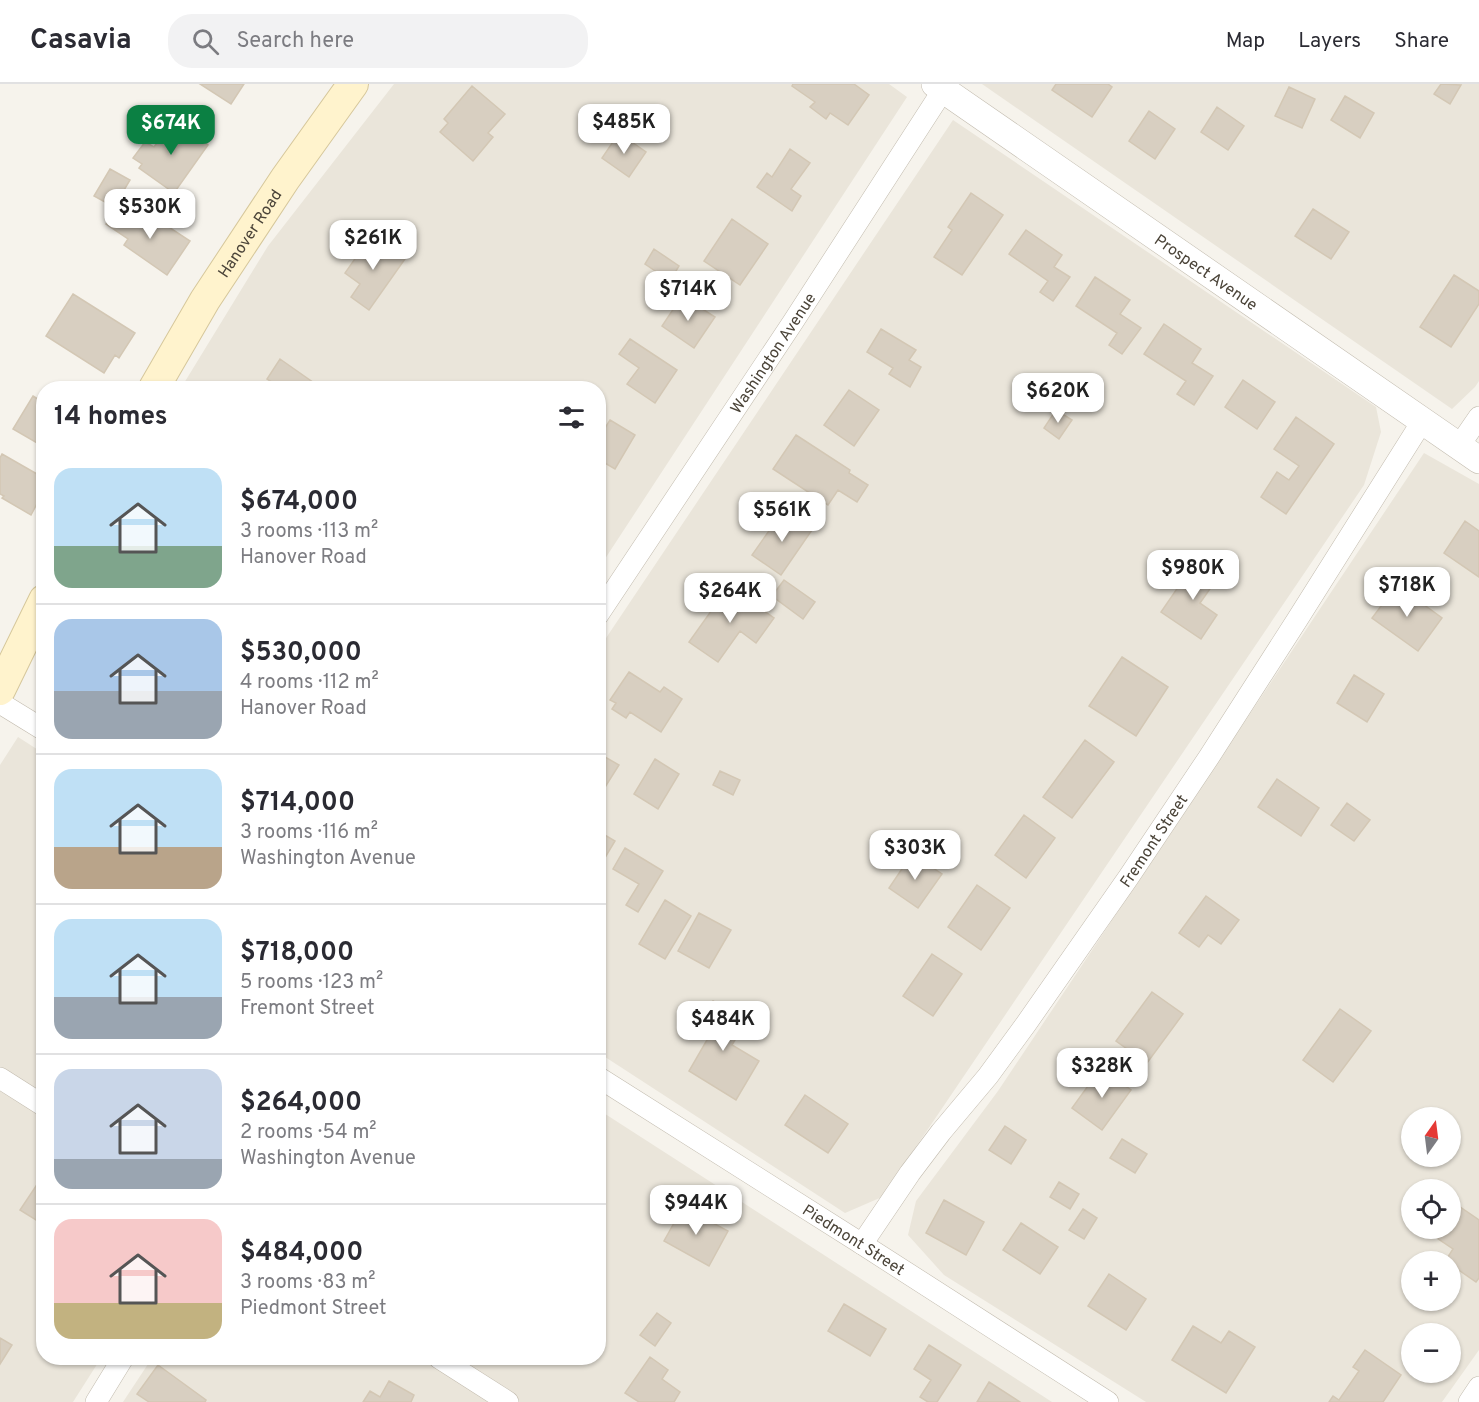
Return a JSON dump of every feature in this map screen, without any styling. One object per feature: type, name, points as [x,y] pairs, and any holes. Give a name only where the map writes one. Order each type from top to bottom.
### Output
[{"type":"main road","name":"Hanover Road","points":[[158,381],[205,300],[285,179],[353,84]]},
{"type":"main road","points":[[0,690],[36,616]]},
{"type":"street","name":"Prospect Avenue","points":[[939,87],[1469,453]]},
{"type":"street","name":"Washington Avenue","points":[[606,603],[794,322],[939,87]]},
{"type":"street","points":[[1469,453],[1479,417]]},
{"type":"street","name":"Fremont Street","points":[[862,1244],[910,1173],[988,1076],[1026,1024],[1128,878],[1285,640],[1423,420]]},
{"type":"street","points":[[0,703],[36,725]]},
{"type":"street","points":[[0,1078],[36,1101]]},
{"type":"street","name":"Piedmont Street","points":[[606,1082],[1108,1402]]},
{"type":"street","points":[[96,1402],[119,1365]]},
{"type":"street","points":[[450,1365],[508,1402]]},
{"type":"street","points":[[1469,1402],[1479,1387]]},
{"type":"shaded area","points":[[394,84],[889,84],[907,97],[606,557],[606,381],[185,381],[268,246]]},
{"type":"shaded area","points":[[982,84],[1479,84],[1479,381],[1452,409]]},
{"type":"shaded area","points":[[953,120],[1376,407],[1381,432],[1364,485],[882,1197],[845,1213],[606,1058],[606,638]]},
{"type":"shaded area","points":[[1424,453],[1479,484],[1479,1350],[1461,1375],[1461,1323],[1401,1323],[1401,1383],[1456,1383],[1442,1402],[1146,1402],[944,1275],[908,1235],[916,1201],[998,1091]]},
{"type":"shaded area","points":[[18,737],[36,749],[36,1365],[97,1365],[73,1402],[0,1402],[0,765]]},
{"type":"shaded area","points":[[606,1115],[1052,1402],[123,1402],[147,1365],[606,1365]]},
{"type":"building","points":[[200,84],[244,84],[231,104]]},
{"type":"building","points":[[793,84],[854,84],[869,95],[848,125],[830,113],[826,119],[810,107],[815,102],[792,86]]},
{"type":"building","points":[[1056,84],[1108,84],[1112,87],[1092,117],[1052,90]]},
{"type":"building","points":[[1441,84],[1461,85],[1450,104],[1434,94]]},
{"type":"building","points":[[472,86],[505,114],[488,133],[493,137],[473,161],[440,132],[448,123],[444,119]]},
{"type":"building","points":[[1289,87],[1315,99],[1302,128],[1275,116]]},
{"type":"building","points":[[1345,96],[1374,113],[1360,138],[1331,120]]},
{"type":"building","points":[[1217,107],[1244,126],[1228,150],[1201,132]]},
{"type":"building","points":[[1149,111],[1175,129],[1155,159],[1129,141]]},
{"type":"building","points":[[173,120],[208,145],[174,193],[139,168],[142,164],[133,158],[145,142],[154,147]]},
{"type":"building","points":[[619,133],[646,152],[629,177],[602,158]]},
{"type":"building","points":[[790,149],[810,163],[791,189],[801,196],[792,211],[757,187],[767,173],[772,177]]},
{"type":"building","points":[[110,169],[130,180],[114,207],[94,196]]},
{"type":"building","points":[[971,193],[1003,215],[962,275],[934,257],[952,230],[948,227]]},
{"type":"building","points":[[117,209],[138,224],[146,212],[190,241],[167,275],[124,245],[128,239],[106,224]]},
{"type":"building","points":[[1313,209],[1349,232],[1331,259],[1295,236]]},
{"type":"building","points":[[732,219],[768,244],[740,285],[704,261]]},
{"type":"building","points":[[1026,230],[1062,255],[1054,267],[1070,277],[1053,301],[1040,292],[1048,281],[1009,254]]},
{"type":"building","points":[[371,236],[405,259],[369,310],[351,297],[360,284],[345,273]]},
{"type":"building","points":[[654,249],[679,266],[670,281],[645,264]]},
{"type":"building","points":[[1454,275],[1479,291],[1479,304],[1451,347],[1420,327]]},
{"type":"building","points":[[1095,277],[1130,300],[1120,314],[1141,328],[1122,354],[1109,345],[1117,333],[1076,306]]},
{"type":"building","points":[[73,294],[135,333],[119,358],[115,355],[104,373],[46,336]]},
{"type":"building","points":[[682,296],[715,317],[694,348],[662,326]]},
{"type":"building","points":[[1164,324],[1201,349],[1192,363],[1213,376],[1194,405],[1177,394],[1186,381],[1144,354]]},
{"type":"building","points":[[881,329],[916,350],[909,360],[921,367],[910,387],[889,374],[893,368],[867,352]]},
{"type":"building","points":[[630,339],[677,370],[655,403],[627,384],[639,368],[619,354]]},
{"type":"building","points":[[280,359],[311,381],[270,381],[267,379]]},
{"type":"building","points":[[1243,380],[1275,402],[1257,429],[1225,407]]},
{"type":"building","points":[[849,390],[879,410],[854,446],[824,425]]},
{"type":"building","points":[[33,396],[36,398],[36,442],[13,429]]},
{"type":"building","points":[[1056,410],[1072,420],[1059,439],[1044,428]]},
{"type":"building","points":[[1296,417],[1334,444],[1286,514],[1261,497],[1277,472],[1289,480],[1299,466],[1274,449]]},
{"type":"building","points":[[610,420],[635,435],[615,469],[606,464],[606,426]]},
{"type":"building","points":[[796,435],[850,470],[849,473],[868,485],[857,502],[838,490],[828,505],[773,469]]},
{"type":"building","points":[[2,454],[36,473],[36,506],[31,515],[2,498],[4,496],[0,494]]},
{"type":"building","points":[[783,511],[812,530],[781,575],[752,555]]},
{"type":"building","points":[[1465,521],[1479,531],[1479,577],[1444,553]]},
{"type":"building","points":[[1196,561],[1219,576],[1200,603],[1217,615],[1201,639],[1161,612]]},
{"type":"building","points":[[784,580],[815,602],[803,619],[772,596]]},
{"type":"building","points":[[1397,585],[1442,618],[1418,651],[1372,618]]},
{"type":"building","points":[[729,586],[774,618],[756,643],[740,631],[718,662],[689,642]]},
{"type":"building","points":[[1122,657],[1168,687],[1136,736],[1089,706]]},
{"type":"building","points":[[629,672],[660,692],[664,687],[682,699],[661,732],[630,712],[626,718],[612,709],[616,703],[610,700]]},
{"type":"building","points":[[1354,675],[1384,694],[1367,722],[1337,703]]},
{"type":"building","points":[[1085,740],[1114,762],[1072,818],[1043,797]]},
{"type":"building","points":[[606,758],[619,765],[606,786]]},
{"type":"building","points":[[655,759],[679,774],[658,809],[634,794]]},
{"type":"building","points":[[720,771],[740,780],[733,795],[713,785]]},
{"type":"building","points":[[1277,779],[1319,808],[1301,836],[1258,807]]},
{"type":"building","points":[[1347,803],[1370,820],[1354,841],[1331,825]]},
{"type":"building","points":[[1024,815],[1055,838],[1026,878],[995,855]]},
{"type":"building","points":[[606,836],[615,841],[606,856]]},
{"type":"building","points":[[625,848],[663,871],[638,912],[626,905],[639,884],[613,869]]},
{"type":"building","points":[[912,854],[942,874],[918,908],[889,888]]},
{"type":"building","points":[[977,885],[1010,908],[981,950],[948,927]]},
{"type":"building","points":[[1206,896],[1239,920],[1221,944],[1208,935],[1199,947],[1179,933]]},
{"type":"building","points":[[665,900],[691,916],[665,959],[639,944]]},
{"type":"building","points":[[699,913],[731,930],[709,968],[678,951]]},
{"type":"building","points":[[932,954],[962,974],[933,1016],[903,996]]},
{"type":"building","points":[[1152,992],[1183,1014],[1147,1063],[1116,1041]]},
{"type":"building","points":[[713,1001],[746,1021],[732,1045],[759,1061],[736,1100],[689,1071],[707,1040],[694,1032]]},
{"type":"building","points":[[1340,1009],[1371,1031],[1333,1082],[1303,1060]]},
{"type":"building","points":[[1076,1049],[1094,1062],[1084,1075],[1066,1063]]},
{"type":"building","points":[[1101,1068],[1131,1090],[1102,1130],[1072,1108]]},
{"type":"building","points":[[805,1095],[848,1124],[828,1153],[785,1125]]},
{"type":"building","points":[[1005,1126],[1026,1140],[1011,1164],[989,1150]]},
{"type":"building","points":[[1122,1139],[1147,1154],[1135,1173],[1110,1158]]},
{"type":"building","points":[[1059,1182],[1079,1194],[1070,1209],[1050,1197]]},
{"type":"building","points":[[36,1186],[36,1220],[20,1210]]},
{"type":"building","points":[[944,1200],[984,1222],[966,1255],[926,1233]]},
{"type":"building","points":[[683,1207],[728,1231],[709,1266],[664,1241]]},
{"type":"building","points":[[1461,1208],[1479,1220],[1479,1278],[1476,1282],[1461,1272],[1461,1251],[1452,1251],[1453,1249],[1438,1239],[1461,1239]]},
{"type":"building","points":[[1083,1209],[1097,1218],[1084,1239],[1069,1230]]},
{"type":"building","points":[[1021,1223],[1058,1247],[1040,1274],[1003,1250]]},
{"type":"building","points":[[1109,1274],[1146,1299],[1126,1330],[1088,1306]]},
{"type":"building","points":[[844,1304],[886,1329],[870,1356],[828,1331]]},
{"type":"building","points":[[657,1313],[671,1323],[655,1346],[640,1335]]},
{"type":"building","points":[[1193,1326],[1221,1343],[1229,1331],[1255,1347],[1226,1393],[1172,1360]]},
{"type":"building","points":[[0,1338],[12,1345],[0,1364]]},
{"type":"building","points":[[929,1345],[961,1365],[937,1402],[928,1402],[920,1397],[931,1380],[914,1369]]},
{"type":"building","points":[[1365,1350],[1401,1375],[1383,1402],[1329,1402],[1333,1396],[1339,1400],[1359,1371],[1353,1367]]},
{"type":"building","points":[[650,1357],[668,1370],[662,1379],[680,1392],[674,1402],[639,1402],[625,1393]]},
{"type":"building","points":[[158,1365],[206,1400],[205,1402],[149,1402],[137,1394]]},
{"type":"building","points":[[389,1381],[414,1395],[411,1402],[363,1402],[370,1391],[380,1397]]},
{"type":"building","points":[[989,1382],[1020,1402],[977,1402]]}]
